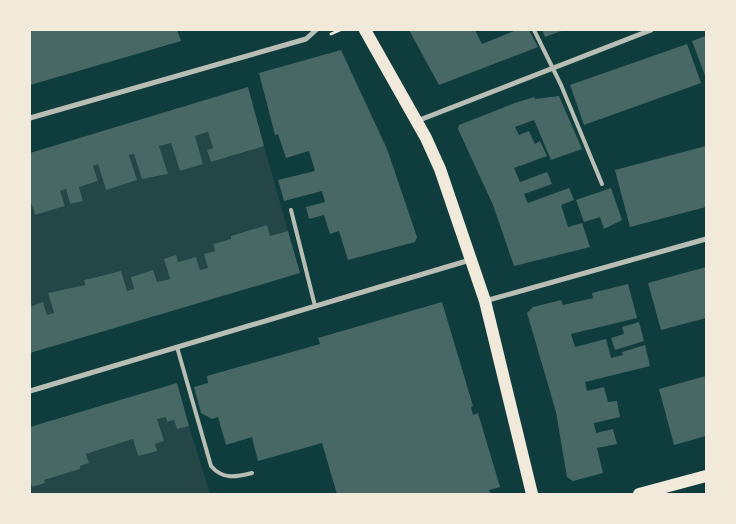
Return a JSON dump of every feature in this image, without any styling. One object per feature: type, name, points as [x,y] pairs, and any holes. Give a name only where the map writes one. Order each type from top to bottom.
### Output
[{"type":"main road","points":[[365,30],[417,121],[440,169],[485,301],[532,494]]},
{"type":"main road","points":[[639,494],[678,488],[706,476]]},
{"type":"street","points":[[30,118],[306,39],[316,30]]},
{"type":"street","points":[[417,121],[651,30]]},
{"type":"street","points":[[485,301],[706,239]]},
{"type":"street","points":[[30,391],[470,260]]},
{"type":"lane","points":[[534,30],[561,85],[602,184]]},
{"type":"lane","points":[[291,210],[315,306]]},
{"type":"lane","points":[[177,347],[211,466],[221,475],[252,473]]},
{"type":"shaded area","points":[[208,132],[213,148],[207,150],[211,162],[264,146],[288,231],[270,236],[267,225],[231,236],[231,239],[213,244],[215,251],[205,254],[208,268],[200,270],[196,257],[178,262],[164,259],[170,279],[157,282],[153,270],[131,277],[134,289],[127,291],[102,275],[84,280],[85,285],[48,293],[54,313],[47,315],[43,303],[32,306],[30,299],[30,200],[35,215],[65,206],[60,191],[66,189],[70,204],[83,201],[79,187],[98,181],[93,166],[98,164],[106,189],[137,180],[129,155],[134,154],[156,177],[167,174],[159,146],[171,143],[180,171],[203,164],[195,136]]},
{"type":"shaded area","points":[[166,417],[167,422],[174,420],[177,429],[189,426],[210,494],[30,494],[30,479],[32,487],[45,483],[44,480],[80,469],[80,466],[89,463],[86,454],[133,439],[138,456],[155,444],[163,441],[157,419]]},
{"type":"building","points":[[30,30],[177,30],[181,41],[30,85]]},
{"type":"building","points":[[409,30],[475,30],[482,44],[517,30],[529,30],[538,47],[439,85]]},
{"type":"building","points":[[542,30],[564,30],[545,37]]},
{"type":"building","points":[[706,36],[706,78],[692,41]]},
{"type":"building","points":[[687,44],[701,83],[584,125],[570,85]]},
{"type":"building","points":[[341,50],[387,149],[417,237],[415,242],[348,260],[339,231],[330,234],[324,215],[309,219],[306,207],[325,202],[322,191],[284,201],[278,180],[315,171],[309,151],[286,158],[278,134],[275,135],[259,73]]},
{"type":"building","points":[[248,87],[264,146],[211,162],[207,150],[213,148],[208,132],[195,136],[203,164],[180,171],[171,143],[159,146],[168,174],[142,179],[134,154],[129,155],[137,180],[106,190],[98,164],[93,166],[98,181],[79,187],[83,201],[70,204],[66,189],[60,191],[65,206],[35,215],[30,200],[30,153]]},
{"type":"building","points":[[559,96],[582,149],[551,160],[534,120],[515,127],[519,135],[529,131],[535,144],[540,141],[547,156],[514,168],[520,182],[547,172],[552,184],[524,194],[528,203],[569,188],[574,200],[561,205],[568,227],[582,223],[590,247],[514,266],[493,205],[458,129],[459,125],[534,97],[535,99]]},
{"type":"building","points":[[706,146],[706,207],[630,227],[615,170]]},
{"type":"building","points":[[611,188],[622,220],[604,229],[600,217],[584,222],[576,200]]},
{"type":"building","points":[[267,225],[270,236],[288,231],[300,273],[30,353],[30,299],[32,306],[43,302],[47,315],[54,313],[48,293],[85,285],[84,280],[121,271],[127,291],[134,289],[131,277],[153,270],[157,282],[170,279],[164,259],[176,255],[178,262],[196,257],[200,270],[208,268],[204,254],[215,251],[213,244],[231,239],[231,236]]},
{"type":"building","points":[[706,267],[706,318],[661,330],[648,283]]},
{"type":"building","points":[[628,284],[637,318],[571,334],[575,347],[606,339],[611,358],[623,355],[622,352],[645,345],[650,366],[585,382],[587,391],[604,387],[608,402],[617,401],[620,417],[594,423],[596,433],[613,429],[617,444],[597,448],[603,473],[573,481],[567,477],[556,412],[527,313],[533,307],[561,300],[563,305],[593,298],[592,293]]},
{"type":"building","points":[[442,302],[473,406],[471,407],[473,415],[478,413],[500,487],[489,490],[491,494],[337,494],[322,443],[258,461],[252,437],[226,445],[218,417],[212,419],[201,413],[194,387],[208,383],[207,376],[320,344],[318,338]]},
{"type":"building","points":[[639,322],[644,341],[615,350],[611,338],[624,334],[622,327]]},
{"type":"building","points":[[706,376],[706,436],[674,445],[659,389]]},
{"type":"building","points":[[177,383],[189,426],[177,429],[174,420],[167,422],[166,417],[157,419],[164,441],[155,444],[157,451],[138,456],[133,439],[86,454],[89,463],[80,466],[80,469],[44,480],[45,483],[32,487],[30,479],[30,427]]}]
